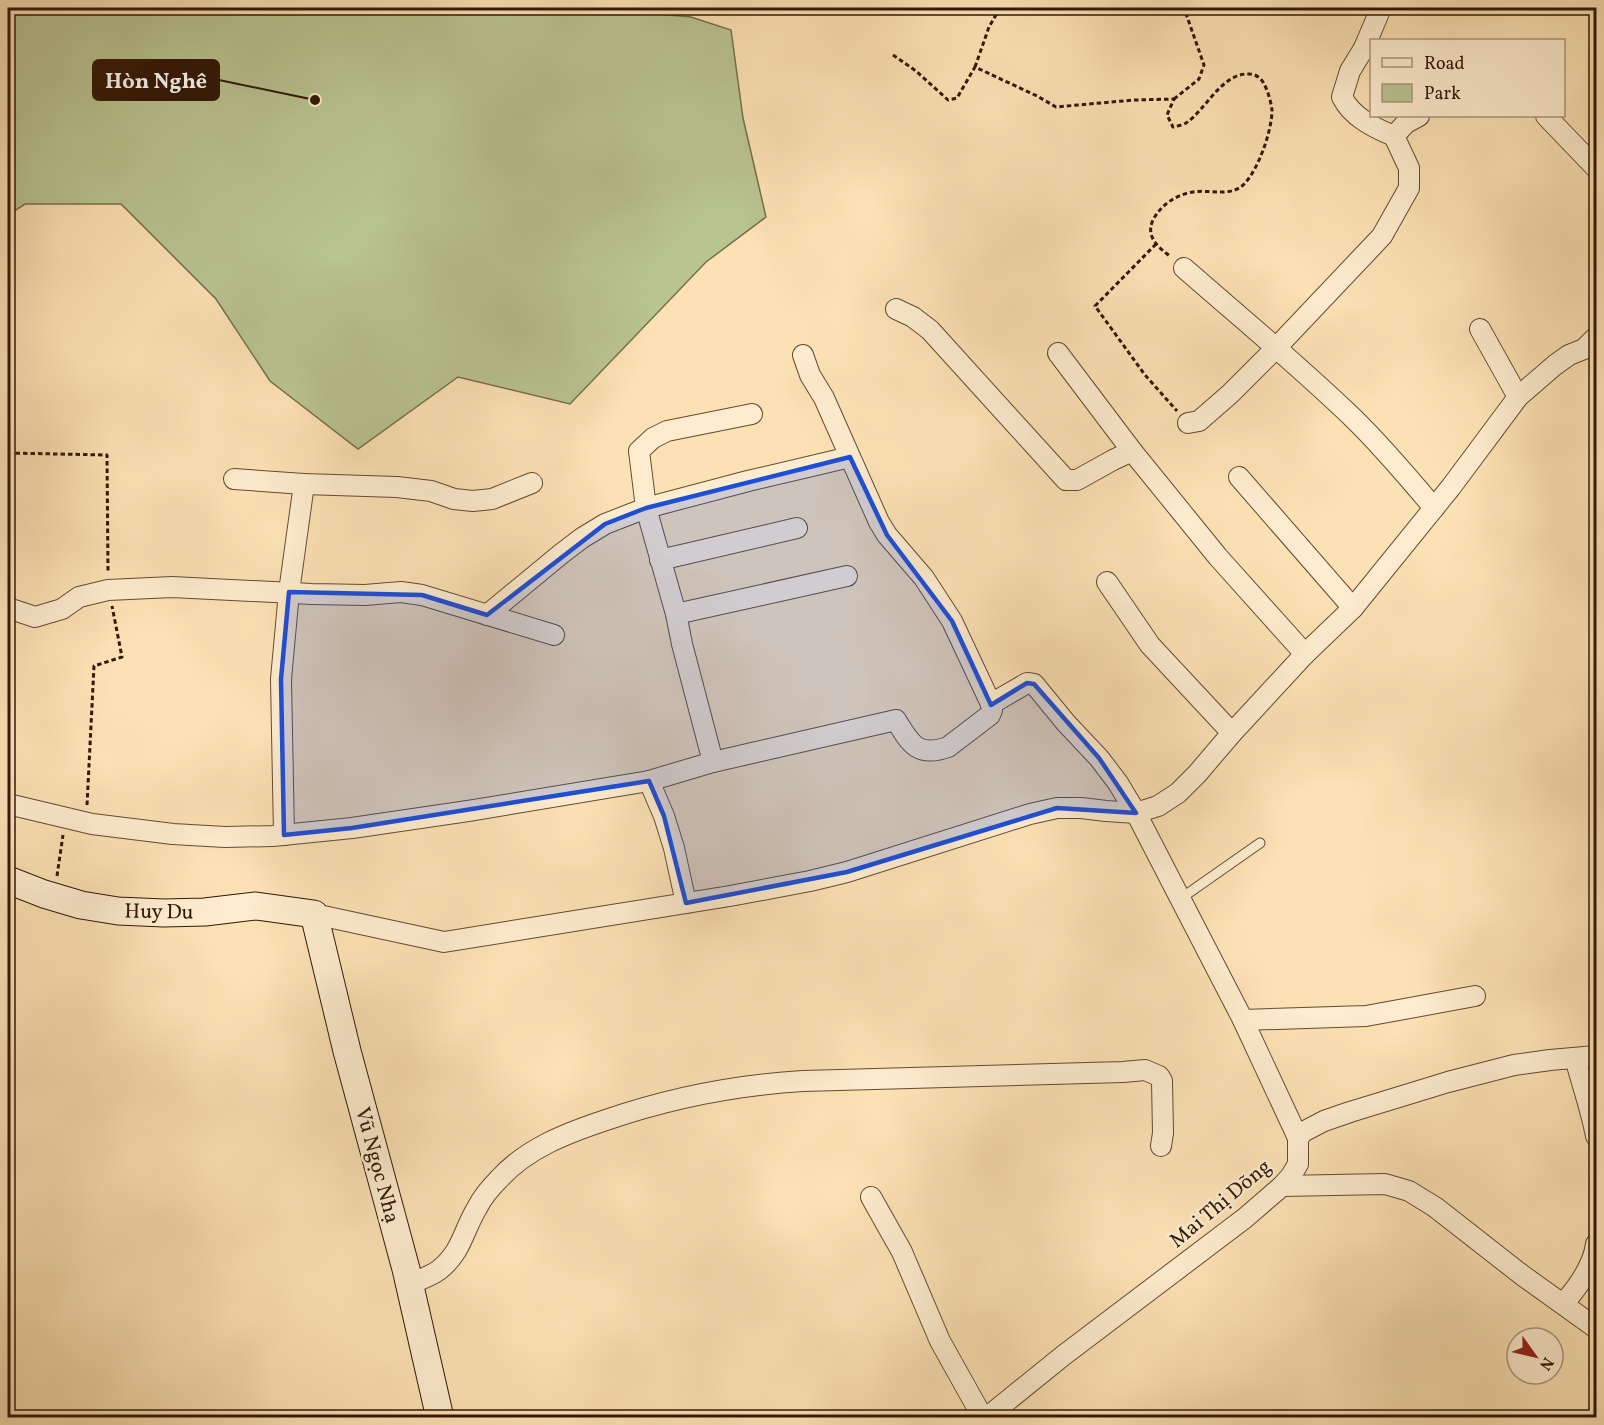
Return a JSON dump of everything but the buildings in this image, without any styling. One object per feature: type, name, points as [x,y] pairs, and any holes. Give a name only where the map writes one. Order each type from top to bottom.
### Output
[{"type":"street","points":[[1188,423],[1198,421],[1208,414],[1276,348],[1382,236],[1409,188],[1409,168],[1394,136],[1378,130],[1348,108],[1342,97],[1350,71],[1364,48],[1381,8]]},
{"type":"street","points":[[1394,136],[1406,123],[1417,117]]},
{"type":"street","points":[[1547,117],[1596,168]]},
{"type":"street","points":[[1184,268],[1352,417],[1434,508]]},
{"type":"street","points":[[897,309],[913,317],[930,330],[1066,480],[1077,480],[1132,451]]},
{"type":"street","points":[[1480,329],[1518,397]]},
{"type":"street","points":[[314,914],[444,942],[777,888],[848,872],[1020,817],[1057,808],[1136,813],[1158,806],[1178,793],[1197,774],[1305,654],[1353,608],[1434,508],[1518,397],[1562,360],[1584,349],[1596,337]]},
{"type":"street","points":[[1058,353],[1132,451],[1218,557],[1305,654]]},
{"type":"street","points":[[8,804],[86,823],[173,834],[284,835],[352,828],[468,811],[649,781],[713,762],[896,720],[911,744],[925,750],[948,747],[990,715],[991,704],[952,621],[924,578],[887,536],[879,522],[824,398],[810,375],[803,355]]},
{"type":"street","points":[[713,762],[676,614],[646,508],[639,451],[653,438],[667,431],[752,414]]},
{"type":"street","points":[[487,615],[582,538],[605,524],[646,508],[850,457]]},
{"type":"street","points":[[1239,477],[1353,608]]},
{"type":"street","points":[[234,479],[398,487],[431,491],[454,499],[473,501],[492,499],[532,483]]},
{"type":"street","points":[[284,835],[281,679],[289,592],[304,484]]},
{"type":"street","points":[[660,560],[797,528]]},
{"type":"street","points":[[676,614],[848,576]]},
{"type":"street","points":[[1107,582],[1150,645],[1232,733]]},
{"type":"street","points":[[8,608],[35,617],[62,609],[79,597],[108,590],[172,587],[312,594],[365,595],[401,592],[422,595],[554,635]]},
{"type":"street","points":[[991,704],[1028,683],[1034,684],[1066,723],[1100,758],[1136,813],[1243,1020],[1298,1138],[1303,1132],[1324,1121],[1448,1082],[1514,1065],[1596,1056]]},
{"type":"street","points":[[649,781],[664,816],[674,848],[686,903]]},
{"type":"street","name":"Huy Du","points":[[8,880],[81,905],[118,911],[205,912],[256,906],[314,914]]},
{"type":"street","name":"Vũ Ngọc Nhạ","points":[[314,914],[347,1051],[410,1284],[440,1418]]},
{"type":"street","points":[[1243,1020],[1366,1016],[1475,996]]},
{"type":"street","points":[[1575,1058],[1596,1136]]},
{"type":"street","points":[[410,1284],[438,1270],[454,1254],[464,1239],[477,1208],[499,1178],[528,1154],[566,1134],[654,1105],[699,1095],[773,1083],[803,1081],[1145,1070],[1159,1076],[1162,1081],[1161,1146]]},
{"type":"street","name":"Mai Thị Dõng","points":[[985,1418],[1245,1218],[1282,1186],[1298,1164],[1298,1138]]},
{"type":"street","points":[[1282,1186],[1385,1184],[1408,1191],[1435,1207],[1522,1275],[1596,1328]]},
{"type":"street","points":[[872,1197],[902,1252],[940,1341],[985,1418]]},
{"type":"street","points":[[1563,1304],[1586,1273],[1596,1244]]},
{"type":"lane","points":[[1180,899],[1260,843]]},
{"type":"path","points":[[893,55],[916,70],[948,100],[957,98],[975,67],[989,27],[1000,8]]},
{"type":"path","points":[[1184,268],[1156,244],[1151,234],[1152,223],[1161,207],[1175,198],[1193,192],[1231,191],[1244,184],[1255,170],[1263,149],[1272,110],[1262,79],[1251,74],[1237,76],[1220,87],[1186,124],[1173,127],[1167,115],[1174,99],[1198,79],[1204,65],[1185,8]]},
{"type":"path","points":[[975,67],[1056,107],[1174,99]]},
{"type":"path","points":[[1156,244],[1095,306],[1144,375],[1188,423]]},
{"type":"path","points":[[8,453],[107,455],[108,590],[122,657],[94,666],[86,823]]},
{"type":"path","points":[[53,897],[66,819]]},
{"type":"highlighted area","points":[[850,457],[887,535],[952,621],[991,705],[1027,683],[1034,684],[1099,758],[1136,813],[1057,808],[847,872],[686,903],[664,816],[649,781],[352,828],[284,835],[281,679],[289,592],[422,595],[487,615],[605,524],[646,508]]},
{"type":"green space","points":[[63,8],[599,8],[691,17],[731,30],[743,118],[766,217],[706,262],[570,404],[458,377],[358,449],[270,381],[216,299],[121,204],[25,204],[8,215],[8,12],[57,14]]},
{"type":"place","name":"Hòn Nghê","points":[[315,100]]}]
